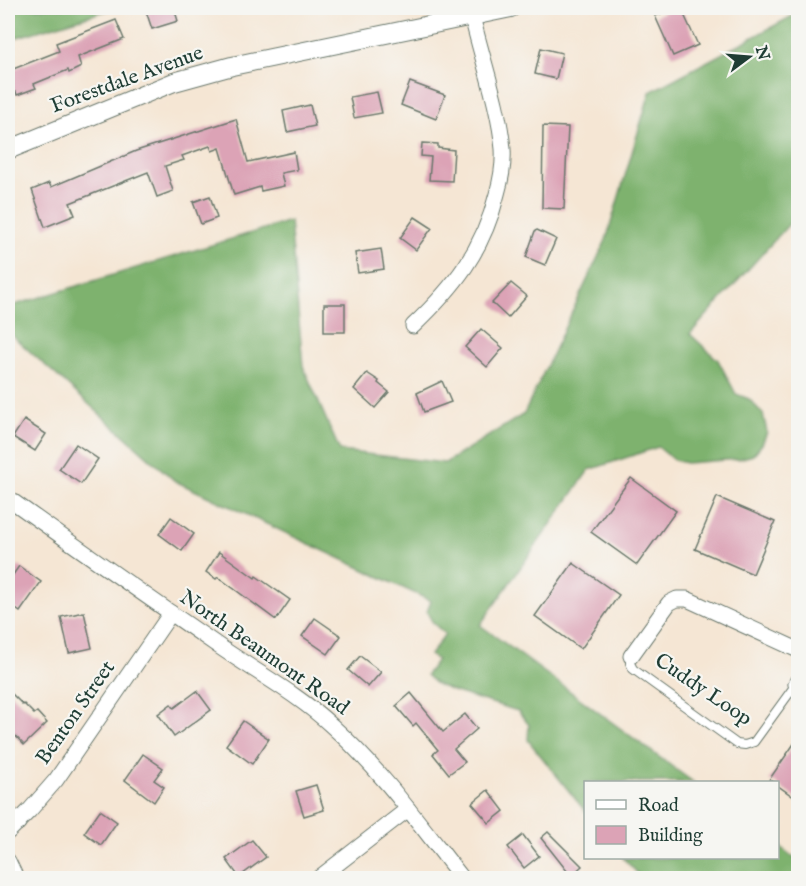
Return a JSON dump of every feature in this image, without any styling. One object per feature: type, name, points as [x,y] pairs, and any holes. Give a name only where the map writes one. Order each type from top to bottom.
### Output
[{"type":"street","name":"Forestdale Avenue","points":[[8,150],[174,82],[232,66],[511,8]]},
{"type":"street","points":[[412,326],[462,273],[481,243],[492,216],[499,188],[503,166],[501,139],[472,16]]},
{"type":"street","name":"North Beaumont Road","points":[[8,498],[171,613],[296,697],[331,724],[363,754],[462,879]]},
{"type":"street","name":"Cuddy Loop","points":[[631,656],[669,603],[677,599],[687,599],[798,650]]},
{"type":"street","name":"Benton Street","points":[[11,822],[56,780],[171,613]]},
{"type":"street","points":[[319,879],[408,809]]},
{"type":"street","points":[[8,861],[16,879]]},
{"type":"lane","name":"Cuddy Loop","points":[[631,656],[630,663],[633,669],[736,744],[745,745],[754,742],[798,684]]},
{"type":"green space","points":[[8,8],[115,8],[8,40]]},
{"type":"green space","points":[[798,13],[798,217],[790,223],[690,334],[718,360],[736,394],[749,399],[763,414],[767,432],[762,444],[753,455],[739,459],[686,463],[674,460],[658,447],[589,470],[480,625],[692,781],[584,781],[584,810],[528,740],[529,725],[518,711],[455,692],[436,684],[426,675],[437,660],[430,655],[445,634],[433,623],[427,612],[431,601],[175,481],[8,332],[8,307],[290,221],[303,366],[340,451],[445,463],[524,414],[606,240],[650,92]]},
{"type":"green space","points":[[779,846],[798,861],[798,878],[642,878],[624,859],[779,859]]},
{"type":"building","points":[[145,8],[174,8],[178,21],[152,29]]},
{"type":"building","points":[[681,8],[698,45],[673,56],[655,16]]},
{"type":"building","points":[[116,20],[124,39],[78,57],[81,67],[69,73],[68,70],[34,84],[36,88],[17,95],[16,92],[8,95],[8,71],[59,51],[56,43]]},
{"type":"building","points":[[541,48],[562,53],[556,79],[535,74]]},
{"type":"building","points":[[410,82],[445,95],[436,119],[401,105]]},
{"type":"building","points":[[377,92],[382,113],[354,118],[350,97]]},
{"type":"building","points":[[310,105],[315,126],[287,132],[283,111]]},
{"type":"building","points":[[236,119],[248,162],[294,152],[297,170],[281,173],[284,186],[261,191],[260,187],[234,195],[220,148],[212,151],[210,146],[182,156],[184,160],[165,166],[173,191],[157,197],[148,172],[70,203],[75,215],[45,227],[32,190],[49,183],[51,187],[136,151]]},
{"type":"building","points":[[543,126],[568,127],[564,209],[542,208]]},
{"type":"building","points":[[422,143],[438,144],[438,148],[454,150],[452,181],[429,180],[431,157],[421,156]]},
{"type":"building","points":[[210,196],[217,218],[201,224],[193,202]]},
{"type":"building","points":[[415,217],[432,228],[416,250],[400,238]]},
{"type":"building","points":[[537,230],[556,239],[545,265],[526,257]]},
{"type":"building","points":[[381,249],[384,269],[358,273],[355,253]]},
{"type":"building","points":[[511,283],[527,296],[508,318],[492,303]]},
{"type":"building","points":[[324,304],[345,304],[345,332],[324,332]]},
{"type":"building","points":[[481,329],[503,348],[487,367],[465,347]]},
{"type":"building","points":[[367,373],[389,392],[375,408],[354,389]]},
{"type":"building","points":[[442,381],[451,402],[424,412],[417,393]]},
{"type":"building","points":[[24,420],[46,434],[35,451],[13,437]]},
{"type":"building","points":[[76,444],[98,459],[81,484],[59,469]]},
{"type":"building","points":[[631,478],[676,511],[637,565],[591,532]]},
{"type":"building","points":[[717,497],[775,522],[753,574],[695,549]]},
{"type":"building","points":[[171,517],[194,534],[182,551],[159,534]]},
{"type":"building","points":[[219,552],[290,600],[276,620],[218,577],[216,579],[206,572]]},
{"type":"building","points":[[573,563],[619,595],[581,649],[535,616]]},
{"type":"building","points":[[19,566],[41,582],[20,612],[8,603],[8,582]]},
{"type":"building","points":[[84,612],[92,648],[69,653],[61,617]]},
{"type":"building","points":[[315,618],[341,636],[328,654],[302,636]]},
{"type":"building","points":[[360,656],[381,672],[368,687],[348,670]]},
{"type":"building","points":[[8,690],[34,714],[37,712],[47,723],[24,745],[8,728]]},
{"type":"building","points":[[197,691],[211,710],[174,737],[158,714],[171,704],[174,708]]},
{"type":"building","points":[[411,693],[443,732],[465,714],[477,729],[454,749],[465,762],[449,774],[433,754],[438,750],[416,723],[413,726],[396,706]]},
{"type":"building","points":[[243,721],[269,739],[252,764],[226,745]]},
{"type":"building","points":[[798,738],[798,800],[779,786],[779,781],[769,780]]},
{"type":"building","points":[[143,754],[163,768],[154,780],[164,787],[154,802],[125,780]]},
{"type":"building","points":[[316,785],[324,810],[304,816],[296,791]]},
{"type":"building","points":[[488,790],[504,811],[489,823],[472,803]]},
{"type":"building","points":[[100,810],[117,822],[101,845],[84,833]]},
{"type":"building","points":[[548,832],[582,866],[571,876],[541,838]]},
{"type":"building","points":[[523,835],[539,856],[524,868],[508,847]]},
{"type":"building","points":[[252,840],[266,857],[239,877],[226,859]]}]
